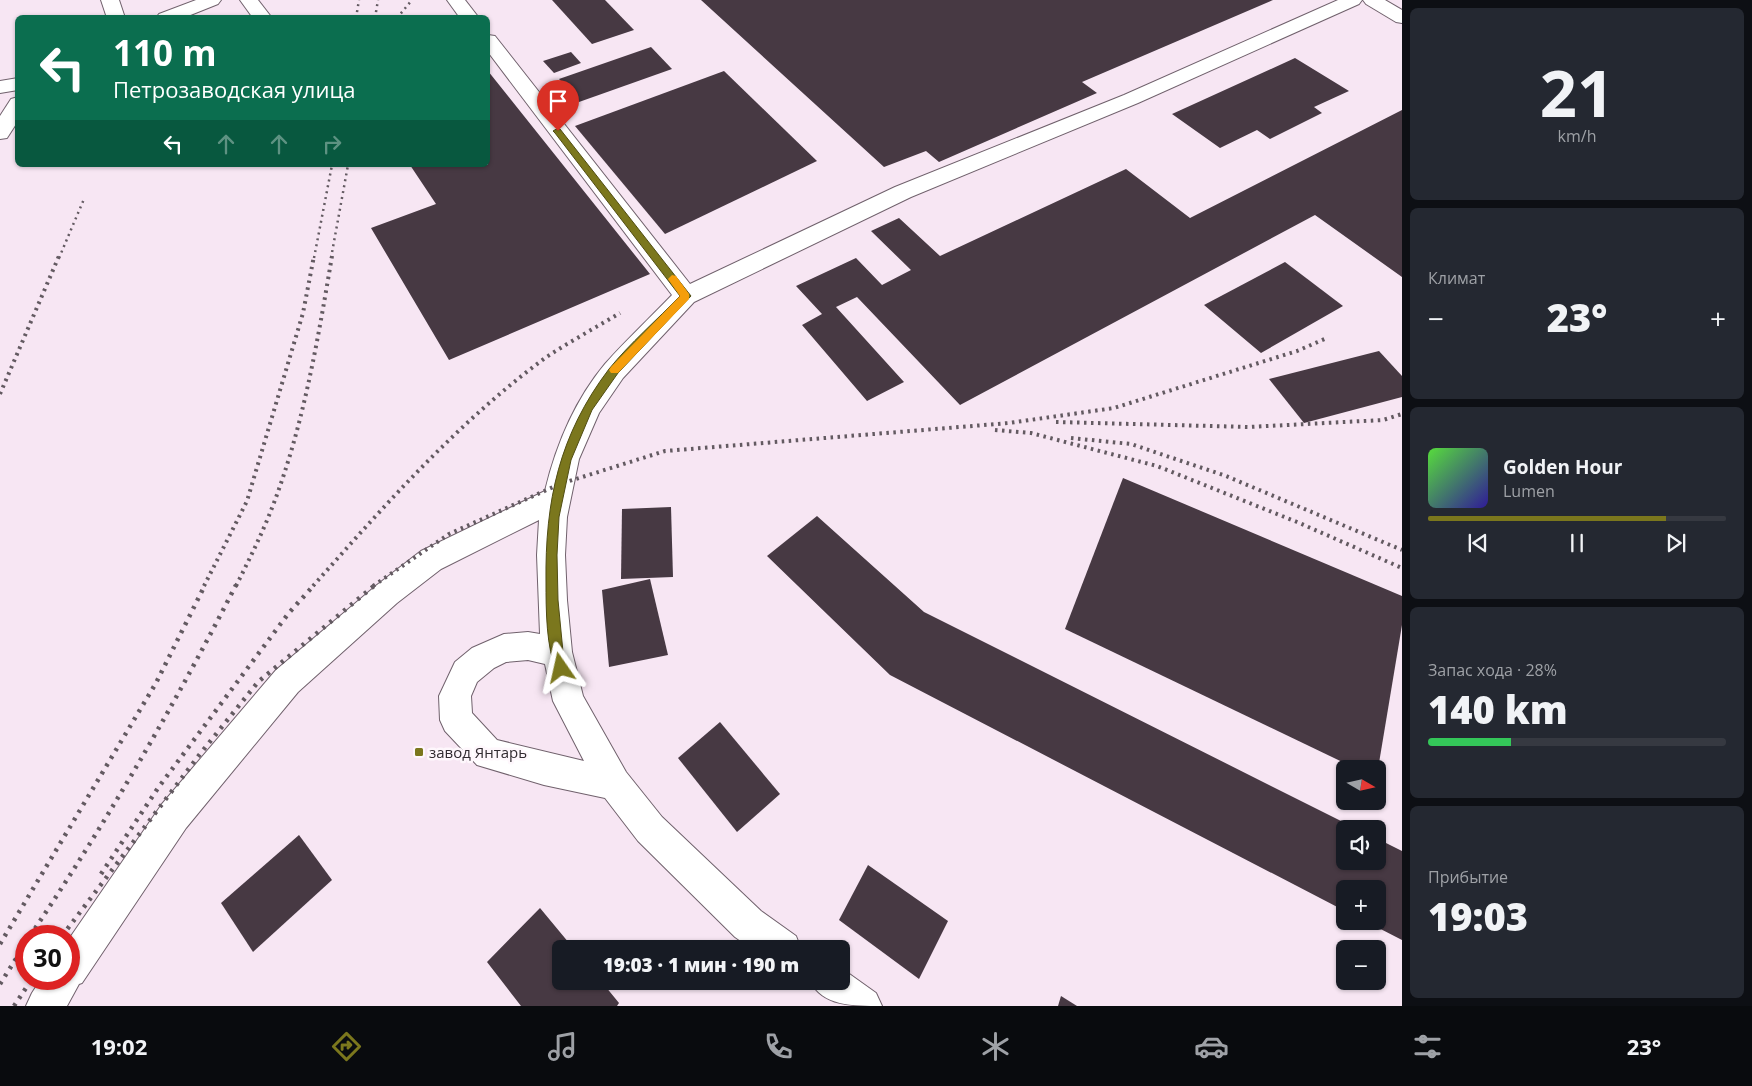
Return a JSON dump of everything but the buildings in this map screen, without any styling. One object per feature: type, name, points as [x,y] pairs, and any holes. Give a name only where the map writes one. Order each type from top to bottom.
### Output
[{"type":"street","points":[[110,0],[115,15]]},
{"type":"street","points":[[173,15],[212,0]]},
{"type":"street","points":[[249,0],[261,15]]},
{"type":"street","points":[[456,0],[468,15]]},
{"type":"street","points":[[770,940],[748,924],[650,829],[614,784],[569,701],[557,652],[552,600],[551,555],[557,498],[566,460],[588,408],[614,371],[686,296],[903,192],[1131,99],[1353,0]]},
{"type":"street","points":[[1372,0],[1402,18]]},
{"type":"street","points":[[490,43],[686,296]]},
{"type":"street","points":[[0,88],[15,85]]},
{"type":"street","points":[[0,133],[15,108]]},
{"type":"street","points":[[80,954],[174,816],[287,681],[380,600],[431,560],[557,498]]},
{"type":"street","points":[[557,652],[528,646],[504,648],[483,658],[466,672],[454,696],[456,720],[488,754],[544,769],[614,784]]},
{"type":"street","points":[[44,1006],[55,990]]},
{"type":"street","points":[[840,990],[862,1006]]},
{"type":"railway","points":[[356,15],[359,0]]},
{"type":"railway","points":[[376,15],[378,0]]},
{"type":"railway","points":[[400,15],[412,0]]},
{"type":"railway","points":[[314,258],[332,167]]},
{"type":"railway","points":[[331,258],[348,167]]},
{"type":"railway","points":[[59,258],[84,199]]},
{"type":"railway","points":[[0,394],[59,256]]},
{"type":"railway","points":[[204,586],[247,501],[303,313],[314,256]]},
{"type":"railway","points":[[236,586],[271,511],[294,441],[315,349],[332,256]]},
{"type":"railway","points":[[313,586],[395,495],[452,437],[482,410],[545,358],[620,313]]},
{"type":"railway","points":[[373,586],[449,534],[560,484],[665,451],[1009,423],[1114,408],[1297,351],[1327,338]]},
{"type":"railway","points":[[1056,422],[1249,427],[1383,420],[1402,414]]},
{"type":"railway","points":[[995,430],[1031,433],[1157,466],[1297,522],[1402,568]]},
{"type":"railway","points":[[1071,438],[1131,444],[1226,476],[1402,550]]},
{"type":"railway","points":[[0,944],[156,683],[205,585]]},
{"type":"railway","points":[[37,925],[86,850],[138,764],[236,585]]},
{"type":"railway","points":[[101,874],[158,788],[288,614],[314,585]]},
{"type":"railway","points":[[70,925],[200,754],[258,682],[375,585]]},
{"type":"railway","points":[[0,984],[15,960]]},
{"type":"railway","points":[[14,1006],[25,990]]},
{"type":"slow traffic","points":[[614,370],[686,296],[672,279]]},
{"type":"place","name":"завод Янтарь","points":[[419,752]]},
{"type":"route","points":[[558,131],[686,296],[614,371],[588,408],[574,436],[560,484],[554,517],[551,555],[552,600],[557,652],[561,668]]}]
